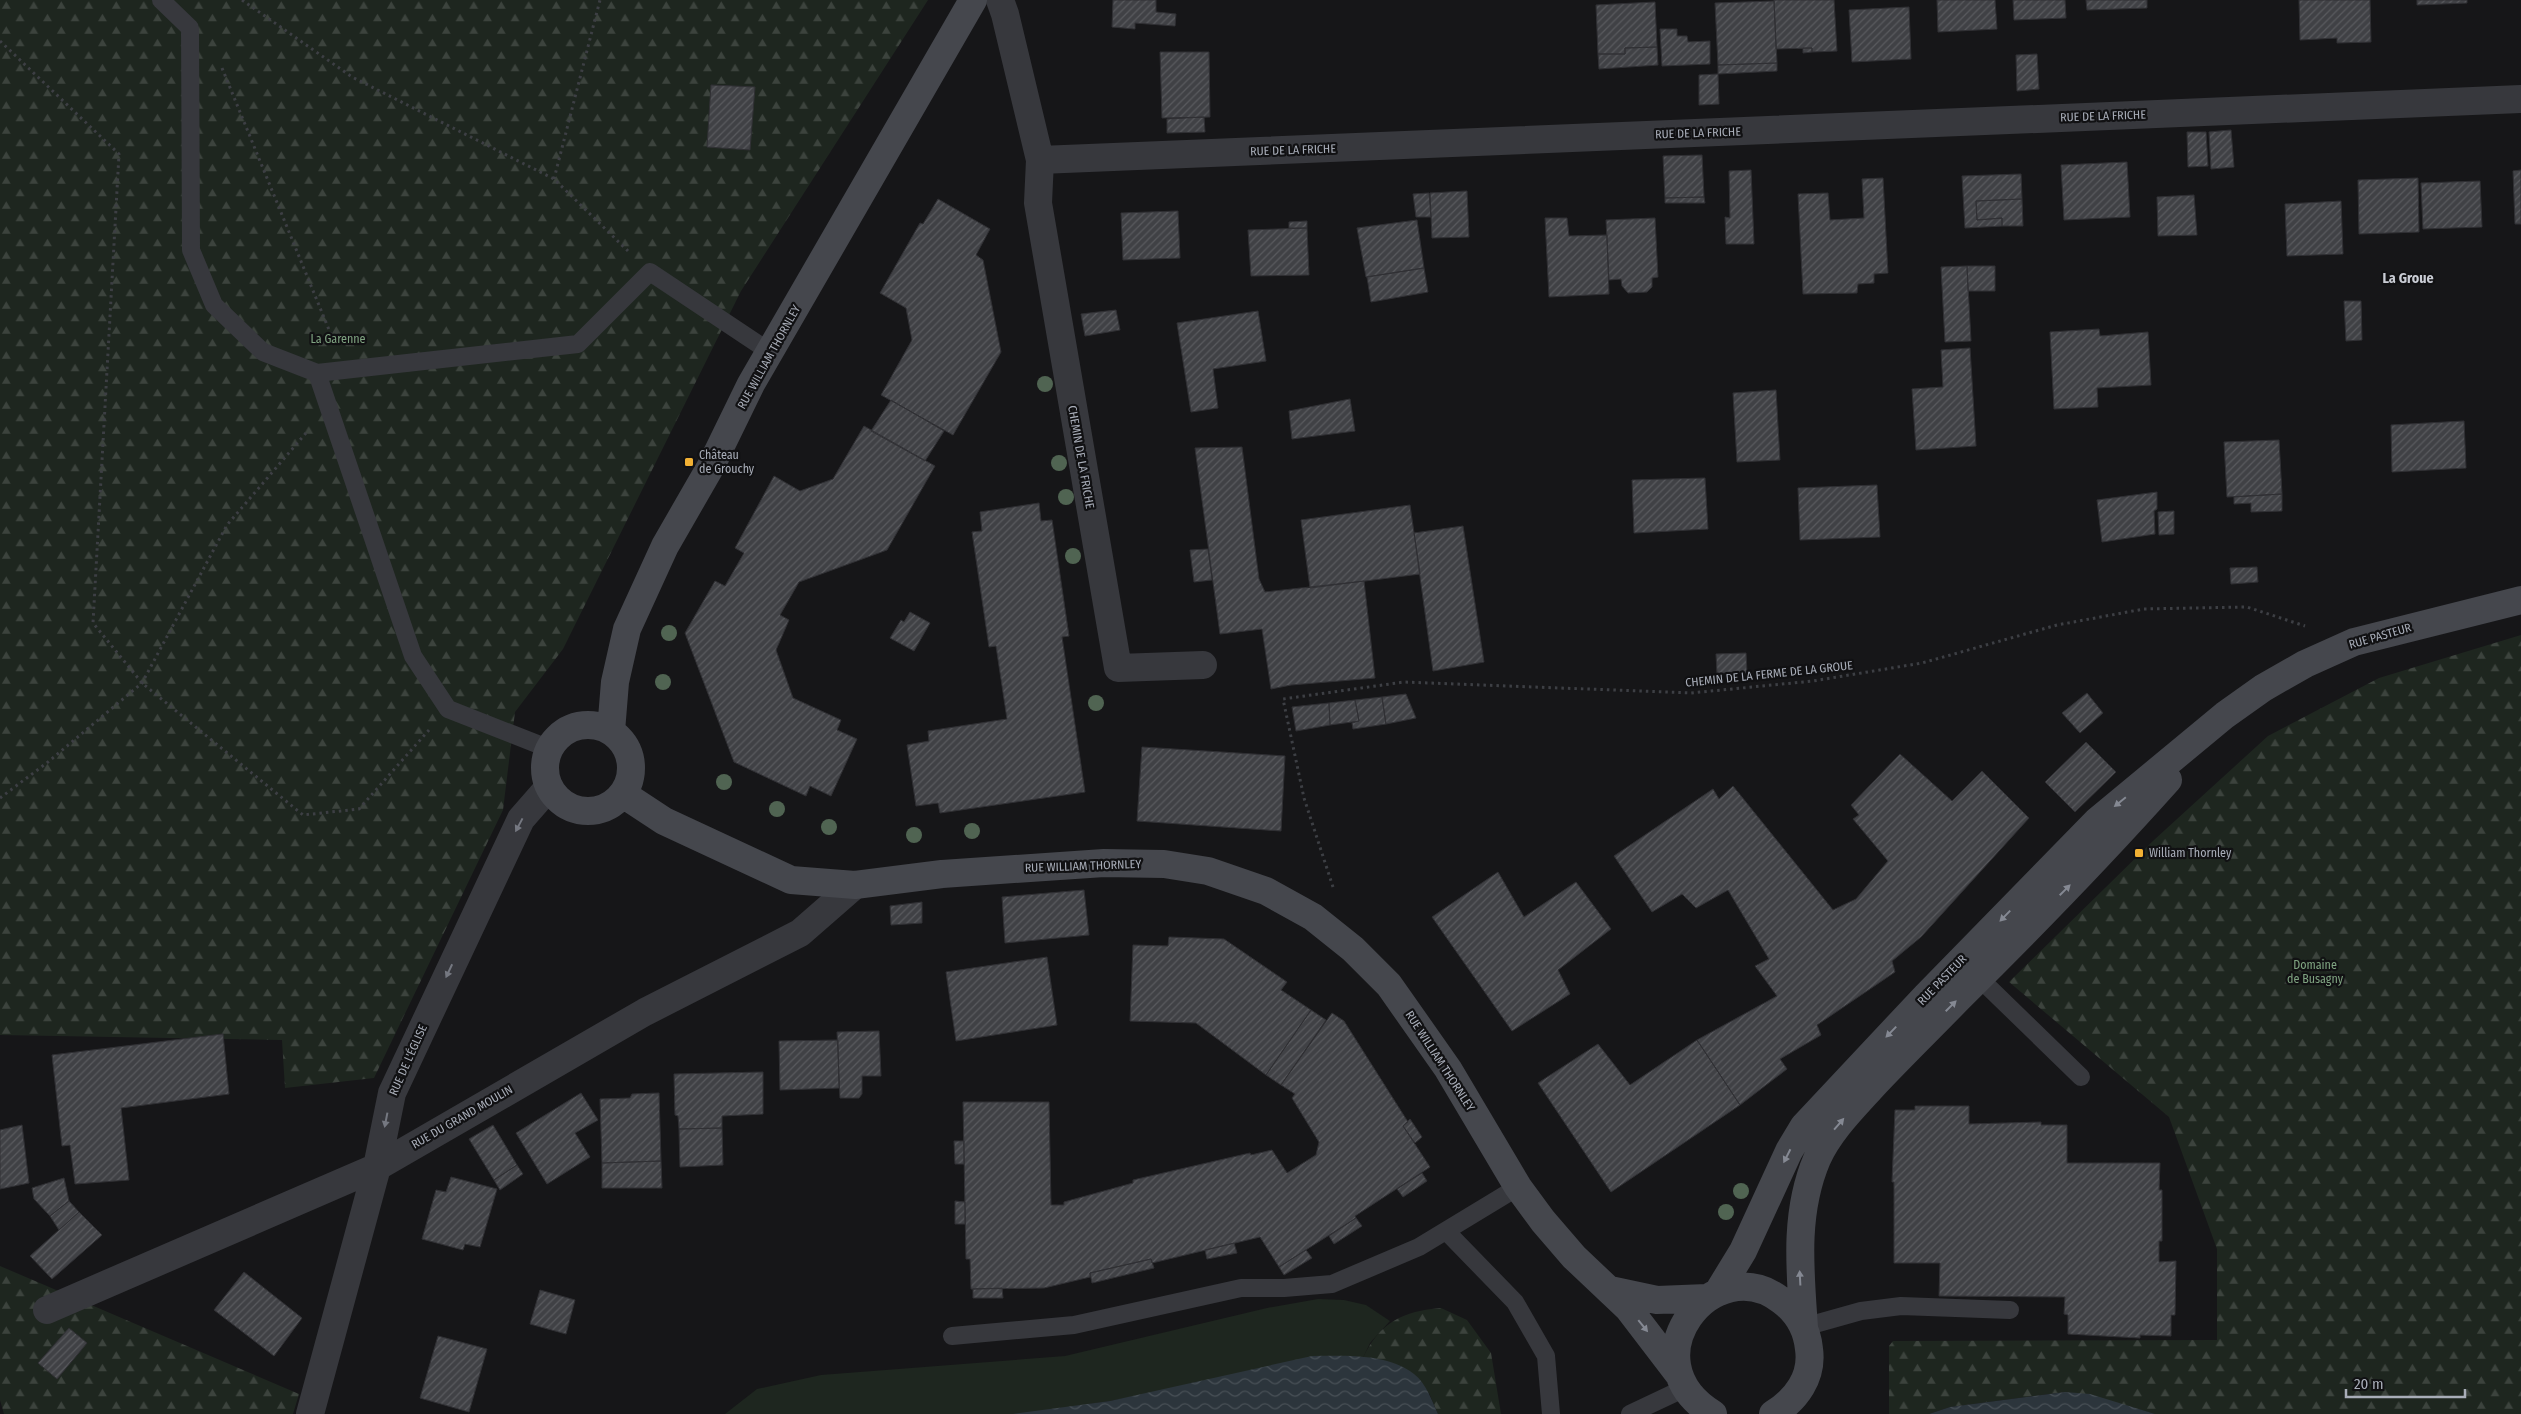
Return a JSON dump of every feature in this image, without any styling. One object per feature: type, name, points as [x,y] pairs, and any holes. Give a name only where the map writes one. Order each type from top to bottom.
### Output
[{"type":"street","name":"RUE WILLIAM THORNLEY","points":[[612,731],[615,682],[627,629],[665,546],[711,466],[751,384],[974,0]]},
{"type":"street","points":[[1000,0],[1006,14],[1040,160]]},
{"type":"street","name":"RUE DE LA FRICHE","points":[[1040,160],[2521,99]]},
{"type":"street","name":"CHEMIN DE LA FRICHE","points":[[1040,160],[1038,203],[1118,668],[1203,665]]},
{"type":"street","name":"RUE PASTEUR","points":[[1697,1400],[1677,1364],[1678,1339],[1688,1316],[1712,1295],[1742,1251],[1789,1151],[1804,1126],[1970,969],[2110,846],[2225,715],[2263,688],[2305,664],[2354,642],[2521,600]]},
{"type":"street","points":[[584,725],[598,726],[612,731],[629,753],[631,775],[623,794],[612,804],[599,810],[584,812],[570,808],[558,799],[549,787],[545,774],[550,748],[558,737],[570,729],[584,725]]},
{"type":"street","name":"RUE DE L'ÉGLISE","points":[[310,1414],[377,1167],[392,1093],[521,819],[549,787]]},
{"type":"street","name":"RUE WILLIAM THORNLEY","points":[[623,794],[664,821],[791,880],[855,885],[942,874],[1104,863],[1164,864],[1208,871],[1266,891],[1313,917],[1353,949],[1389,985],[1448,1068],[1518,1187],[1543,1221],[1574,1257],[1610,1290],[1643,1325],[1697,1400]]},
{"type":"street","name":"RUE DU GRAND MOULIN","points":[[47,1310],[377,1167],[645,1012],[800,933],[855,885]]},
{"type":"street","name":"RUE PASTEUR","points":[[1784,1409],[1801,1388],[1809,1364],[1808,1339],[1804,1327],[1800,1275],[1800,1234],[1806,1190],[1817,1158],[1834,1131],[1970,969]]},
{"type":"street","points":[[1610,1290],[1657,1300],[1712,1295],[1743,1288],[1768,1292],[1789,1306],[1804,1327]]},
{"type":"lane","points":[[161,0],[190,28],[191,250],[214,305],[263,352],[317,373],[345,368],[578,344],[650,272],[770,352]]},
{"type":"lane","points":[[317,373],[412,656],[448,709],[550,748]]},
{"type":"lane","points":[[1970,969],[2081,1077]]},
{"type":"lane","points":[[952,1336],[1074,1325],[1241,1288],[1284,1288],[1332,1284],[1419,1247],[1518,1187]]},
{"type":"lane","points":[[1446,1231],[1515,1302],[1520,1310],[1546,1356],[1551,1414]]},
{"type":"lane","points":[[1804,1327],[1861,1311],[1901,1306],[2010,1310]]},
{"type":"lane","points":[[1630,1414],[1697,1400]]},
{"type":"path","points":[[242,0],[352,77],[554,179],[650,272]]},
{"type":"path","points":[[554,179],[600,0]]},
{"type":"path","points":[[0,41],[119,154],[92,623],[142,683],[303,816],[359,810],[448,709]]},
{"type":"path","points":[[220,64],[345,368]]},
{"type":"path","points":[[0,798],[48,762],[142,683],[227,525],[329,405]]},
{"type":"path","name":"CHEMIN DE LA FERME DE LA GROUE","points":[[1335,893],[1304,798],[1283,700],[1404,682],[1691,693],[1813,681],[1922,663],[2057,625],[2144,609],[2247,607],[2354,642]]},
{"type":"green space","name":"La Garenne","points":[[0,0],[928,0],[741,291],[563,649],[515,712],[503,810],[374,1078],[285,1088],[282,1040],[0,1035]]},
{"type":"green space","name":"Domaine de Busagny","points":[[2521,635],[2521,1414],[2155,1414],[2090,1395],[2065,1392],[1950,1407],[1929,1414],[1889,1414],[1889,1346],[1893,1341],[2217,1340],[2217,1249],[2169,1117],[2009,982],[2154,840],[2268,736],[2379,678]]},
{"type":"green space","points":[[0,1266],[299,1394],[293,1414],[4,1414],[0,1400]]},
{"type":"green space","points":[[1318,1299],[1344,1300],[1366,1305],[1390,1321],[1370,1343],[1363,1358],[1343,1356],[1110,1401],[1021,1414],[725,1414],[757,1389],[821,1375],[1065,1356],[1267,1308]]},
{"type":"green space","points":[[1441,1308],[1467,1320],[1491,1353],[1501,1414],[1438,1414],[1429,1393],[1381,1360],[1363,1358],[1377,1335],[1394,1321],[1415,1312]]},
{"type":"water","points":[[1312,1356],[1365,1357],[1391,1362],[1403,1367],[1422,1382],[1438,1414],[1013,1414],[1110,1401]]},
{"type":"water","points":[[2065,1392],[2090,1394],[2155,1414],[1929,1414],[1950,1407]]},
{"type":"building","points":[[1113,0],[1156,0],[1156,12],[1176,14],[1175,26],[1135,23],[1135,29],[1112,27]]},
{"type":"building","points":[[1774,0],[1834,0],[1837,51],[1812,52],[1812,48],[1776,49]]},
{"type":"building","points":[[1937,0],[1995,0],[1997,29],[1938,32]]},
{"type":"building","points":[[2013,0],[2065,0],[2066,18],[2014,20]]},
{"type":"building","points":[[2086,0],[2147,0],[2147,8],[2087,10]]},
{"type":"building","points":[[2299,0],[2370,0],[2371,42],[2337,43],[2337,38],[2300,40]]},
{"type":"building","points":[[2417,0],[2467,0],[2467,3],[2417,5]]},
{"type":"building","points":[[1774,1],[1777,63],[1718,65],[1715,3]]},
{"type":"building","points":[[1655,2],[1657,47],[1625,48],[1625,54],[1598,54],[1596,5]]},
{"type":"building","points":[[1909,7],[1911,59],[1852,62],[1849,10]]},
{"type":"building","points":[[1660,29],[1677,29],[1677,36],[1687,36],[1688,42],[1710,41],[1710,64],[1662,66]]},
{"type":"building","points":[[1657,47],[1658,65],[1599,69],[1598,54],[1625,54],[1625,48]]},
{"type":"building","points":[[1803,48],[1812,48],[1812,52],[1803,53]]},
{"type":"building","points":[[1160,52],[1209,52],[1210,117],[1162,118]]},
{"type":"building","points":[[2037,54],[2039,89],[2017,91],[2016,55]]},
{"type":"building","points":[[1777,63],[1777,71],[1718,74],[1718,65]]},
{"type":"building","points":[[1718,74],[1719,104],[1699,105],[1699,75]]},
{"type":"building","points":[[711,85],[755,87],[750,150],[707,147]]},
{"type":"building","points":[[1204,117],[1205,132],[1167,133],[1167,119]]},
{"type":"building","points":[[2231,130],[2234,167],[2211,169],[2209,132]]},
{"type":"building","points":[[2187,132],[2206,132],[2208,166],[2188,167]]},
{"type":"building","points":[[1702,155],[1704,197],[1665,198],[1663,156]]},
{"type":"building","points":[[2127,162],[2130,217],[2064,220],[2061,165]]},
{"type":"building","points":[[1751,170],[1754,244],[1726,244],[1725,217],[1730,218],[1729,171]]},
{"type":"building","points":[[2521,170],[2521,224],[2515,224],[2513,171]]},
{"type":"building","points":[[2021,174],[2022,199],[1976,201],[1977,220],[2002,218],[2002,226],[1965,228],[1962,176]]},
{"type":"building","points":[[1883,178],[1888,273],[1874,274],[1874,283],[1858,284],[1857,293],[1803,294],[1798,194],[1828,193],[1830,220],[1864,218],[1862,179]]},
{"type":"building","points":[[2418,178],[2419,232],[2359,234],[2358,180]]},
{"type":"building","points":[[2480,181],[2482,227],[2423,229],[2421,183]]},
{"type":"building","points":[[1467,191],[1469,237],[1432,238],[1430,193]]},
{"type":"building","points":[[1429,193],[1431,217],[1416,217],[1413,194]]},
{"type":"building","points":[[2194,195],[2197,235],[2158,236],[2157,197]]},
{"type":"building","points":[[1704,197],[1705,203],[1665,203],[1665,198]]},
{"type":"building","points":[[938,199],[990,229],[976,255],[983,260],[1001,352],[953,435],[881,395],[912,340],[906,308],[880,293],[920,223],[923,224]]},
{"type":"building","points":[[2022,199],[2023,226],[2002,226],[2002,218],[1977,220],[1976,201]]},
{"type":"building","points":[[2341,201],[2343,254],[2287,256],[2285,204]]},
{"type":"building","points":[[1178,211],[1180,258],[1123,260],[1121,213]]},
{"type":"building","points":[[1545,218],[1567,218],[1569,236],[1607,235],[1609,294],[1549,297]]},
{"type":"building","points":[[1655,218],[1658,277],[1652,278],[1652,287],[1647,292],[1628,293],[1622,286],[1621,279],[1609,280],[1606,220]]},
{"type":"building","points":[[1417,220],[1424,268],[1366,277],[1357,228]]},
{"type":"building","points":[[1307,221],[1307,228],[1289,228],[1289,222]]},
{"type":"building","points":[[1307,228],[1309,275],[1251,276],[1248,230]]},
{"type":"building","points":[[1967,266],[1971,341],[1945,342],[1941,267]]},
{"type":"building","points":[[1967,266],[1995,266],[1995,291],[1968,291]]},
{"type":"building","points":[[1424,268],[1428,292],[1371,302],[1367,277]]},
{"type":"building","points":[[2344,301],[2361,301],[2362,340],[2346,341]]},
{"type":"building","points":[[1116,310],[1120,330],[1085,336],[1081,314]]},
{"type":"building","points":[[1258,311],[1266,361],[1213,369],[1218,408],[1191,412],[1177,323]]},
{"type":"building","points":[[2099,329],[2100,336],[2148,332],[2151,385],[2097,388],[2098,407],[2054,409],[2050,332]]},
{"type":"building","points":[[1970,348],[1976,446],[1916,450],[1912,389],[1943,387],[1941,350]]},
{"type":"building","points":[[1776,390],[1780,460],[1737,462],[1733,393]]},
{"type":"building","points":[[1350,399],[1355,431],[1292,439],[1289,411]]},
{"type":"building","points":[[891,400],[944,431],[925,461],[871,431]]},
{"type":"building","points":[[2464,421],[2466,468],[2392,472],[2391,425]]},
{"type":"building","points":[[864,426],[935,466],[887,550],[799,582],[780,615],[789,620],[776,650],[793,698],[841,720],[837,730],[857,739],[831,796],[810,786],[806,796],[734,762],[685,633],[715,581],[725,586],[744,553],[735,548],[774,476],[800,491],[833,479]]},
{"type":"building","points":[[2279,440],[2282,494],[2227,497],[2224,442]]},
{"type":"building","points":[[1242,447],[1259,579],[1265,592],[1364,581],[1375,678],[1291,685],[1271,689],[1262,629],[1220,634],[1195,448]]},
{"type":"building","points":[[1705,478],[1708,529],[1634,533],[1632,480]]},
{"type":"building","points":[[1877,485],[1880,537],[1800,540],[1798,488]]},
{"type":"building","points":[[2157,492],[2157,509],[2154,511],[2155,534],[2102,542],[2097,500]]},
{"type":"building","points":[[2282,494],[2282,511],[2251,512],[2251,503],[2234,504],[2234,497]]},
{"type":"building","points":[[1039,503],[1041,521],[1052,520],[1069,636],[1062,637],[1085,792],[940,813],[938,803],[916,806],[907,745],[929,741],[928,731],[1007,719],[996,646],[989,647],[972,532],[982,531],[980,512]]},
{"type":"building","points":[[1410,505],[1420,574],[1310,588],[1301,520]]},
{"type":"building","points":[[2174,511],[2174,534],[2159,535],[2158,512]]},
{"type":"building","points":[[1463,526],[1484,662],[1433,671],[1414,533]]},
{"type":"building","points":[[1208,549],[1212,580],[1194,582],[1190,550]]},
{"type":"building","points":[[2257,567],[2258,582],[2231,584],[2230,568]]},
{"type":"building","points":[[910,612],[930,623],[914,651],[890,638],[901,620],[904,622]]},
{"type":"building","points":[[1746,653],[1747,673],[1717,673],[1716,654]]},
{"type":"building","points":[[2087,693],[2103,713],[2080,733],[2062,713]]},
{"type":"building","points":[[1406,694],[1416,718],[1386,724],[1382,697]]},
{"type":"building","points":[[1382,697],[1386,724],[1353,729],[1352,723],[1359,721],[1355,700]]},
{"type":"building","points":[[1355,700],[1359,721],[1330,725],[1329,703]]},
{"type":"building","points":[[1329,703],[1330,725],[1296,731],[1292,707]]},
{"type":"building","points":[[2086,742],[2116,772],[2075,812],[2045,782]]},
{"type":"building","points":[[1142,747],[1285,756],[1281,831],[1137,821]]},
{"type":"building","points":[[1900,754],[1952,801],[1982,771],[2029,818],[1921,937],[1892,961],[1895,972],[1817,1025],[1821,1035],[1780,1059],[1787,1069],[1740,1105],[1697,1040],[1777,996],[1755,966],[1769,959],[1728,890],[1696,908],[1682,894],[1652,912],[1614,856],[1713,789],[1719,799],[1733,786],[1833,910],[1856,899],[1888,861],[1853,819],[1859,815],[1851,805]]},
{"type":"building","points":[[1498,872],[1524,917],[1576,882],[1611,929],[1558,970],[1570,994],[1512,1031],[1432,917]]},
{"type":"building","points":[[1084,890],[1089,935],[1005,943],[1002,897]]},
{"type":"building","points":[[922,902],[922,923],[891,925],[890,906]]},
{"type":"building","points":[[1169,937],[1224,939],[1287,982],[1281,990],[1311,1010],[1266,1075],[1196,1023],[1130,1021],[1133,945],[1168,946]]},
{"type":"building","points":[[1047,957],[1057,1025],[956,1041],[946,972]]},
{"type":"building","points":[[1311,1010],[1326,1020],[1281,1085],[1266,1075]]},
{"type":"building","points":[[1332,1013],[1344,1021],[1408,1122],[1403,1126],[1430,1167],[1355,1216],[1356,1218],[1279,1267],[1260,1237],[1152,1263],[1151,1259],[1090,1273],[1090,1277],[1044,1288],[971,1289],[970,1259],[966,1259],[963,1102],[1049,1102],[1051,1205],[1064,1205],[1064,1202],[1133,1183],[1133,1180],[1250,1153],[1251,1155],[1272,1150],[1287,1173],[1316,1155],[1319,1142],[1292,1098],[1295,1094],[1281,1085]]},
{"type":"building","points":[[879,1031],[881,1076],[862,1076],[862,1094],[859,1098],[840,1098],[837,1032]]},
{"type":"building","points":[[223,1034],[229,1094],[121,1108],[129,1180],[75,1184],[70,1145],[62,1146],[52,1055]]},
{"type":"building","points":[[838,1040],[839,1088],[780,1090],[779,1041]]},
{"type":"building","points":[[1697,1040],[1740,1105],[1611,1192],[1538,1083],[1598,1044],[1630,1085]]},
{"type":"building","points":[[763,1072],[763,1114],[722,1116],[722,1128],[679,1129],[678,1116],[675,1115],[674,1074]]},
{"type":"building","points":[[581,1093],[598,1120],[575,1133],[590,1157],[547,1184],[516,1133]]},
{"type":"building","points":[[659,1093],[661,1161],[602,1163],[600,1099],[630,1098],[632,1094]]},
{"type":"building","points":[[1915,1106],[1969,1106],[1969,1124],[2041,1122],[2041,1125],[2067,1125],[2067,1163],[2160,1163],[2159,1190],[2162,1190],[2162,1241],[2159,1241],[2159,1262],[2176,1261],[2175,1315],[2171,1315],[2171,1336],[2140,1335],[2140,1338],[2068,1334],[2068,1315],[2064,1314],[2065,1297],[1939,1296],[1940,1263],[1894,1263],[1894,1182],[1892,1182],[1895,1110],[1915,1110]]},
{"type":"building","points":[[1410,1119],[1422,1137],[1415,1143],[1403,1126]]},
{"type":"building","points":[[22,1125],[29,1183],[0,1189],[0,1130]]},
{"type":"building","points":[[493,1125],[517,1165],[494,1180],[469,1139]]},
{"type":"building","points":[[722,1128],[723,1165],[680,1167],[679,1129]]},
{"type":"building","points":[[954,1141],[964,1141],[964,1164],[955,1164]]},
{"type":"building","points":[[661,1161],[662,1188],[602,1188],[602,1163]]},
{"type":"building","points":[[517,1165],[523,1174],[500,1190],[494,1180]]},
{"type":"building","points":[[1422,1173],[1427,1181],[1403,1197],[1397,1189]]},
{"type":"building","points":[[451,1177],[497,1189],[480,1247],[465,1244],[463,1250],[422,1239],[436,1190],[446,1192]]},
{"type":"building","points":[[64,1178],[69,1201],[50,1216],[34,1199],[32,1188]]},
{"type":"building","points":[[69,1201],[79,1212],[59,1230],[50,1216]]},
{"type":"building","points":[[955,1201],[965,1202],[965,1224],[955,1224]]},
{"type":"building","points":[[79,1212],[102,1235],[52,1279],[30,1256]]},
{"type":"building","points":[[1356,1218],[1362,1226],[1334,1244],[1329,1236]]},
{"type":"building","points":[[1234,1243],[1237,1253],[1207,1259],[1205,1250]]},
{"type":"building","points":[[1306,1250],[1312,1258],[1284,1275],[1279,1267]]},
{"type":"building","points":[[1151,1259],[1154,1268],[1092,1283],[1090,1273]]},
{"type":"building","points":[[244,1272],[302,1318],[274,1356],[214,1310]]},
{"type":"building","points":[[1002,1288],[1003,1298],[973,1298],[973,1289]]},
{"type":"building","points":[[540,1290],[575,1300],[566,1334],[530,1324]]},
{"type":"building","points":[[69,1328],[87,1343],[57,1379],[38,1363]]},
{"type":"building","points":[[438,1336],[487,1349],[469,1412],[420,1398]]},
{"type":"place","name":"Château de Grouchy","points":[[689,462]]},
{"type":"place","name":"William Thornley","points":[[2139,853]]},
{"type":"district","name":"La Groue","points":[[2408,278]]}]
